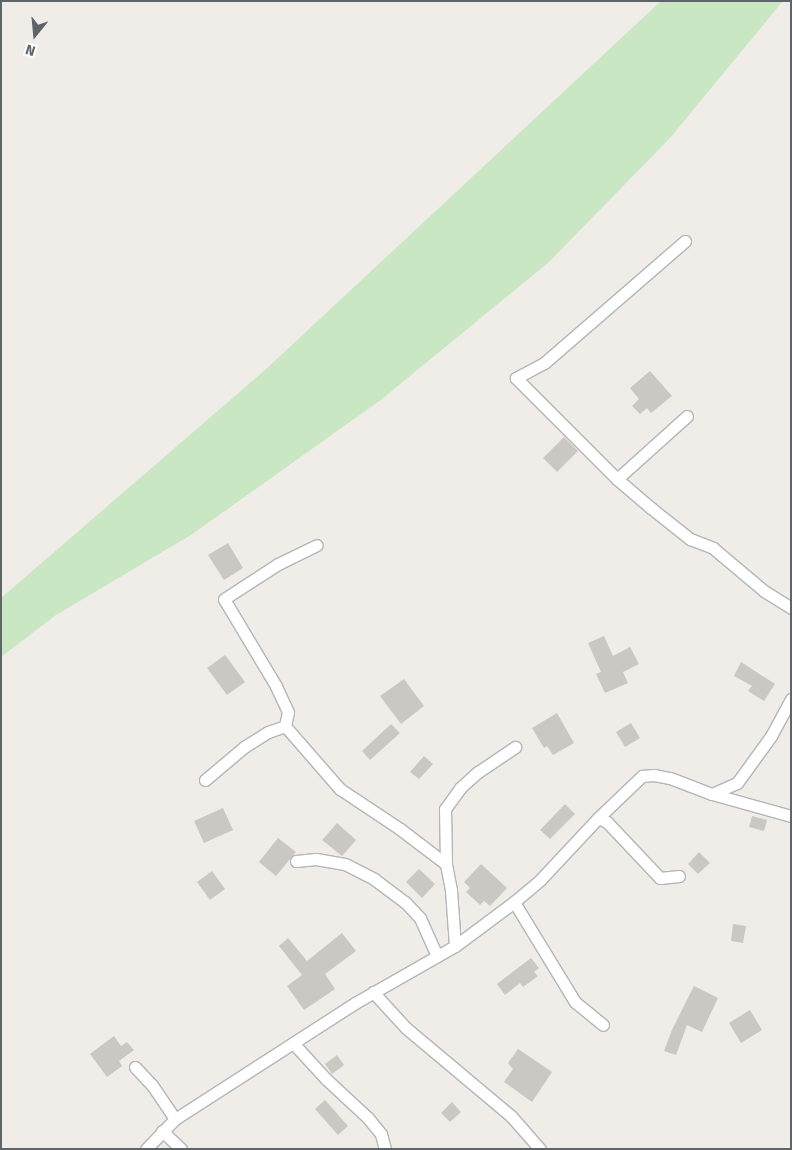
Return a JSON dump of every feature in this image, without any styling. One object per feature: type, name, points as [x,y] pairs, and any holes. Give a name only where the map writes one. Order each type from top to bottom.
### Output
[{"type":"street","points":[[686,241],[580,330],[544,363],[516,378],[617,479],[690,539],[713,548],[764,591],[791,608]]},
{"type":"street","points":[[617,479],[687,416]]},
{"type":"street","points":[[285,726],[288,712],[276,686],[224,599],[278,564],[317,545]]},
{"type":"street","points":[[712,794],[737,782],[771,736],[791,699]]},
{"type":"street","points":[[205,780],[244,747],[268,732],[285,726]]},
{"type":"street","points":[[285,726],[340,789],[400,829],[446,864]]},
{"type":"street","points":[[455,946],[451,890],[446,864],[445,816],[450,801],[478,772],[515,747]]},
{"type":"street","points":[[146,1149],[175,1118],[373,992],[455,946],[514,902],[540,880],[598,818],[642,776],[654,774],[670,778],[712,794],[791,816]]},
{"type":"street","points":[[737,782],[742,803]]},
{"type":"street","points":[[598,818],[607,822],[660,878],[679,876]]},
{"type":"street","points":[[296,861],[316,859],[345,864],[374,879],[405,902],[420,918],[437,956]]},
{"type":"street","points":[[514,902],[575,1002],[603,1025]]},
{"type":"street","points":[[373,992],[406,1028],[510,1116],[540,1149]]},
{"type":"street","points":[[293,1043],[326,1079],[368,1118],[381,1134],[385,1149]]},
{"type":"street","points":[[135,1067],[152,1085],[175,1118]]},
{"type":"street","points":[[162,1131],[181,1149]]},
{"type":"green space","points":[[661,1],[783,1],[670,138],[549,262],[382,399],[191,535],[56,615],[1,657],[1,598],[265,370]]},
{"type":"building","points":[[650,371],[672,396],[651,413],[647,408],[640,414],[632,406],[639,399],[630,388]]},
{"type":"building","points":[[564,437],[578,451],[557,472],[543,458]]},
{"type":"building","points":[[228,543],[243,568],[224,580],[208,555]]},
{"type":"building","points":[[604,636],[613,656],[630,647],[639,664],[623,672],[628,683],[605,693],[596,674],[601,672],[588,643]]},
{"type":"building","points":[[225,655],[245,682],[227,695],[207,668]]},
{"type":"building","points":[[741,662],[775,684],[764,701],[748,691],[752,686],[734,676]]},
{"type":"building","points":[[404,679],[424,706],[401,724],[380,696]]},
{"type":"building","points":[[557,713],[574,743],[553,755],[547,746],[544,748],[532,728]]},
{"type":"building","points":[[631,723],[640,738],[625,747],[616,732]]},
{"type":"building","points":[[391,724],[400,733],[370,760],[362,751]]},
{"type":"building","points":[[424,756],[433,764],[419,779],[410,772]]},
{"type":"building","points":[[565,804],[575,814],[550,839],[540,830]]},
{"type":"building","points":[[223,808],[233,830],[204,843],[194,821]]},
{"type":"building","points":[[752,816],[767,820],[764,831],[749,827]]},
{"type":"building","points":[[337,823],[356,840],[342,856],[322,840]]},
{"type":"building","points":[[278,838],[296,852],[276,876],[259,862]]},
{"type":"building","points":[[699,852],[710,863],[698,874],[688,864]]},
{"type":"building","points":[[481,864],[507,888],[490,906],[484,901],[480,905],[466,892],[470,888],[464,882]]},
{"type":"building","points":[[419,869],[435,884],[422,898],[406,882]]},
{"type":"building","points":[[212,871],[225,889],[210,900],[197,882]]},
{"type":"building","points":[[733,924],[746,926],[743,943],[731,941]]},
{"type":"building","points":[[342,933],[356,951],[325,974],[335,989],[304,1010],[287,986],[302,975],[279,946],[288,938],[307,961]]},
{"type":"building","points":[[531,958],[539,968],[534,972],[538,976],[523,987],[520,983],[505,995],[497,984]]},
{"type":"building","points":[[694,986],[718,998],[702,1032],[687,1025],[676,1055],[664,1051],[672,1030]]},
{"type":"building","points":[[750,1010],[762,1030],[741,1043],[729,1023]]},
{"type":"building","points":[[114,1036],[121,1046],[127,1042],[134,1050],[119,1061],[122,1066],[107,1077],[90,1054]]},
{"type":"building","points":[[518,1049],[552,1072],[532,1102],[504,1082],[513,1069],[508,1063]]},
{"type":"building","points":[[337,1055],[344,1065],[332,1074],[325,1064]]},
{"type":"building","points":[[325,1100],[348,1126],[338,1135],[315,1109]]},
{"type":"building","points":[[452,1102],[461,1112],[450,1122],[441,1113]]}]
